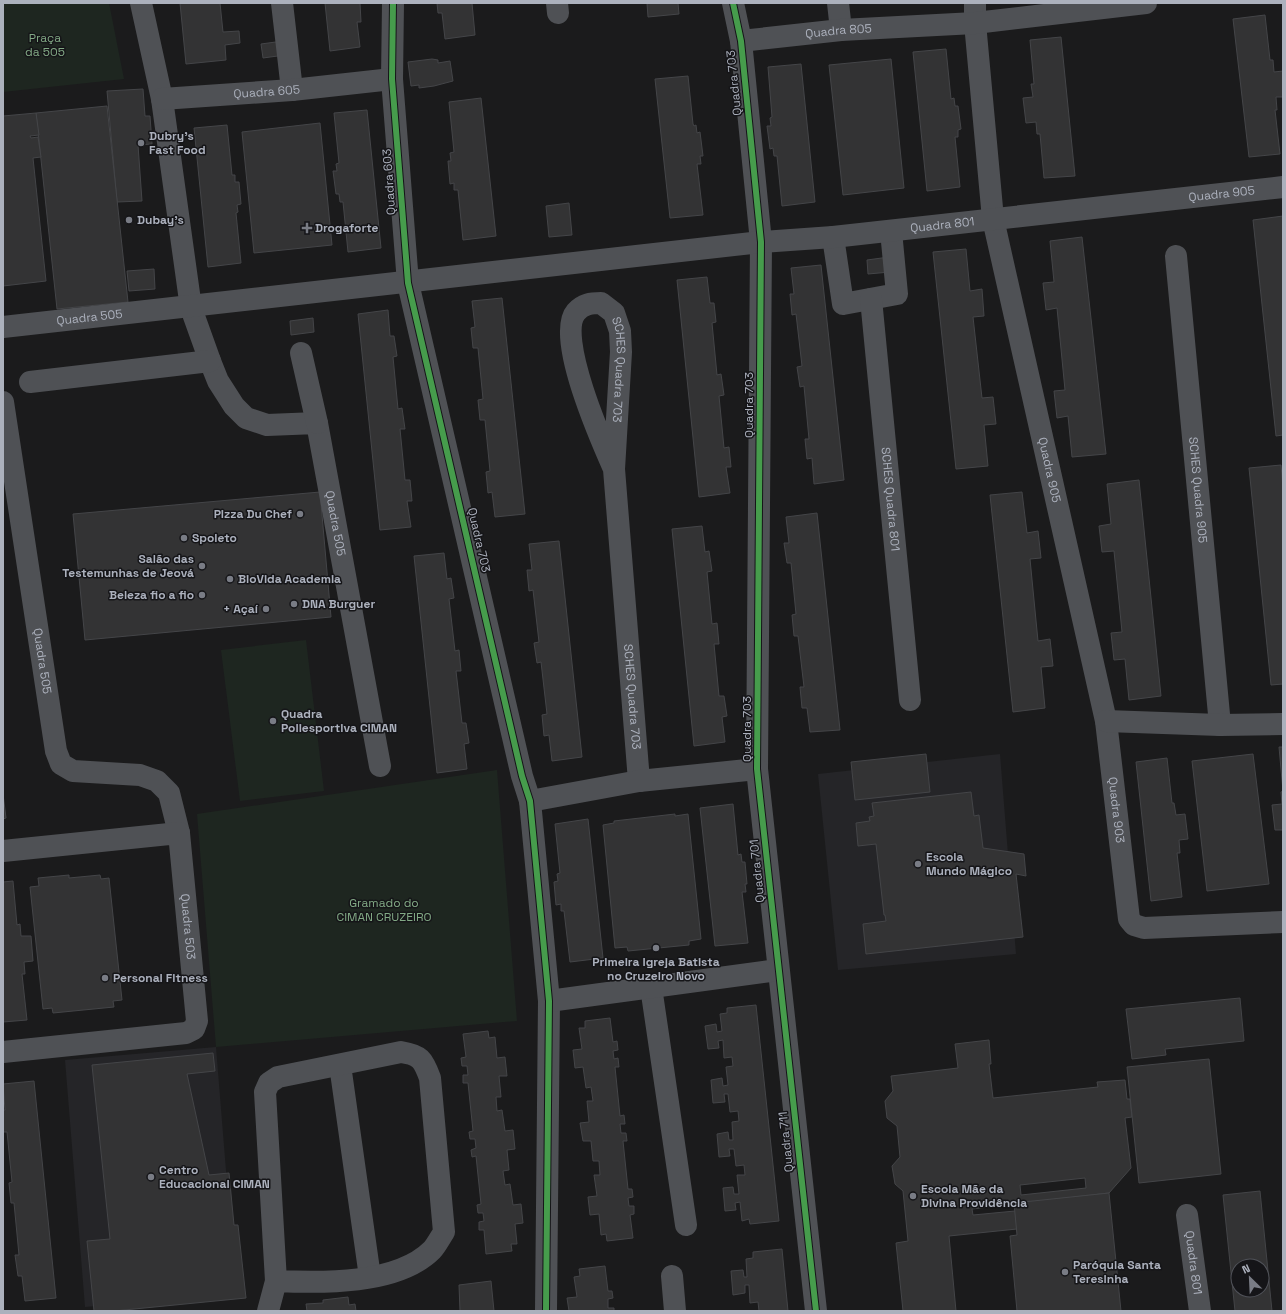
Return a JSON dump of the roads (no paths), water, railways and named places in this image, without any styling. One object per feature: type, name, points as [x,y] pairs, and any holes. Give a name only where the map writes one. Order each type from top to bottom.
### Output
[{"type":"street","points":[[141,3],[162,99],[191,308],[218,381],[234,406],[246,418],[267,425],[317,423]]},
{"type":"street","points":[[282,3],[292,90]]},
{"type":"street","points":[[392,79],[393,3]]},
{"type":"street","points":[[733,3],[741,41]]},
{"type":"street","points":[[838,3],[841,30]]},
{"type":"street","points":[[976,13],[1146,3]]},
{"type":"street","name":"Quadra 805","points":[[741,41],[976,13]]},
{"type":"street","name":"Quadra 905","points":[[976,13],[993,219],[1106,721]]},
{"type":"street","name":"Quadra 703","points":[[408,283],[522,776],[530,801],[638,782],[757,769],[761,242],[741,41]]},
{"type":"street","name":"Quadra 605","points":[[162,99],[292,90],[392,79]]},
{"type":"street","name":"Quadra 603","points":[[392,79],[408,283]]},
{"type":"street","name":"Quadra 905","points":[[993,219],[1283,187]]},
{"type":"street","name":"Quadra 801","points":[[761,242],[833,237],[993,219]]},
{"type":"street","points":[[833,237],[843,304],[898,294],[891,231]]},
{"type":"street","points":[[191,308],[761,242]]},
{"type":"street","name":"SCHES Quadra 905","points":[[1176,256],[1220,725]]},
{"type":"street","name":"SCHES Quadra 801","points":[[871,299],[910,700]]},
{"type":"street","name":"SCHES Quadra 703","points":[[614,469],[594,426],[583,394],[572,347],[571,324],[575,312],[587,303],[601,303],[614,313],[620,331],[621,352],[614,469],[638,782]]},
{"type":"street","name":"Quadra 505","points":[[3,327],[191,308]]},
{"type":"street","name":"Quadra 505","points":[[301,353],[317,423],[380,766]]},
{"type":"street","points":[[30,382],[210,361]]},
{"type":"street","name":"Quadra 505","points":[[3,402],[56,751],[61,764],[73,771],[140,775],[158,781],[168,793],[179,833]]},
{"type":"street","points":[[1106,721],[1220,725],[1283,724]]},
{"type":"street","name":"Quadra 903","points":[[1106,721],[1127,910],[1129,919],[1134,925],[1144,928],[1283,922]]},
{"type":"street","name":"Quadra 701","points":[[757,769],[778,970]]},
{"type":"street","points":[[530,801],[549,1001],[546,1311]]},
{"type":"street","points":[[3,851],[179,833]]},
{"type":"street","name":"Quadra 503","points":[[3,1052],[186,1033],[194,1029],[196,1021],[179,833]]},
{"type":"street","points":[[549,1001],[778,970]]},
{"type":"street","name":"Quadra 711","points":[[778,970],[816,1311]]},
{"type":"street","points":[[650,987],[686,1226]]},
{"type":"street","points":[[268,1311],[276,1281],[265,1092],[269,1083],[278,1078],[401,1052],[415,1054],[424,1062],[430,1078],[444,1232],[432,1250],[412,1265],[386,1275],[327,1283],[276,1281]]},
{"type":"street","points":[[340,1065],[370,1277]]},
{"type":"street","name":"Quadra 801","points":[[1187,1215],[1200,1311]]},
{"type":"street","points":[[672,1276],[675,1311]]},
{"type":"place","name":"Dubry's Fast Food","points":[[141,143]]},
{"type":"place","name":"Dubay's","points":[[129,220]]},
{"type":"place","name":"Drogaforte","points":[[307,228]]},
{"type":"place","name":"Pizza Du Chef","points":[[300,514]]},
{"type":"place","name":"Spoleto","points":[[184,538]]},
{"type":"place","name":"Salão das Testemunhas de Jeová","points":[[202,566]]},
{"type":"place","name":"BioVida Academia","points":[[230,579]]},
{"type":"place","name":"Beleza fio a fio","points":[[202,595]]},
{"type":"place","name":"DNA Burguer","points":[[294,604]]},
{"type":"place","name":"+ Açaí","points":[[266,609]]},
{"type":"place","name":"Quadra Poliesportiva CIMAN","points":[[273,721]]},
{"type":"place","name":"Escola Mundo Mágico","points":[[918,864]]},
{"type":"place","name":"Primeira Igreja Batista no Cruzeiro Novo","points":[[656,948]]},
{"type":"place","name":"Personal Fitness","points":[[105,978]]},
{"type":"place","name":"Centro Educacional CIMAN","points":[[151,1177]]},
{"type":"place","name":"Escola Mãe da Divina Providência","points":[[913,1196]]},
{"type":"place","name":"Paróquia Santa Teresinha","points":[[1065,1272]]},
{"type":"park label","name":"Praça da 505","points":[[45,45]]},
{"type":"park label","name":"Gramado do CIMAN CRUZEIRO","points":[[384,910]]}]
